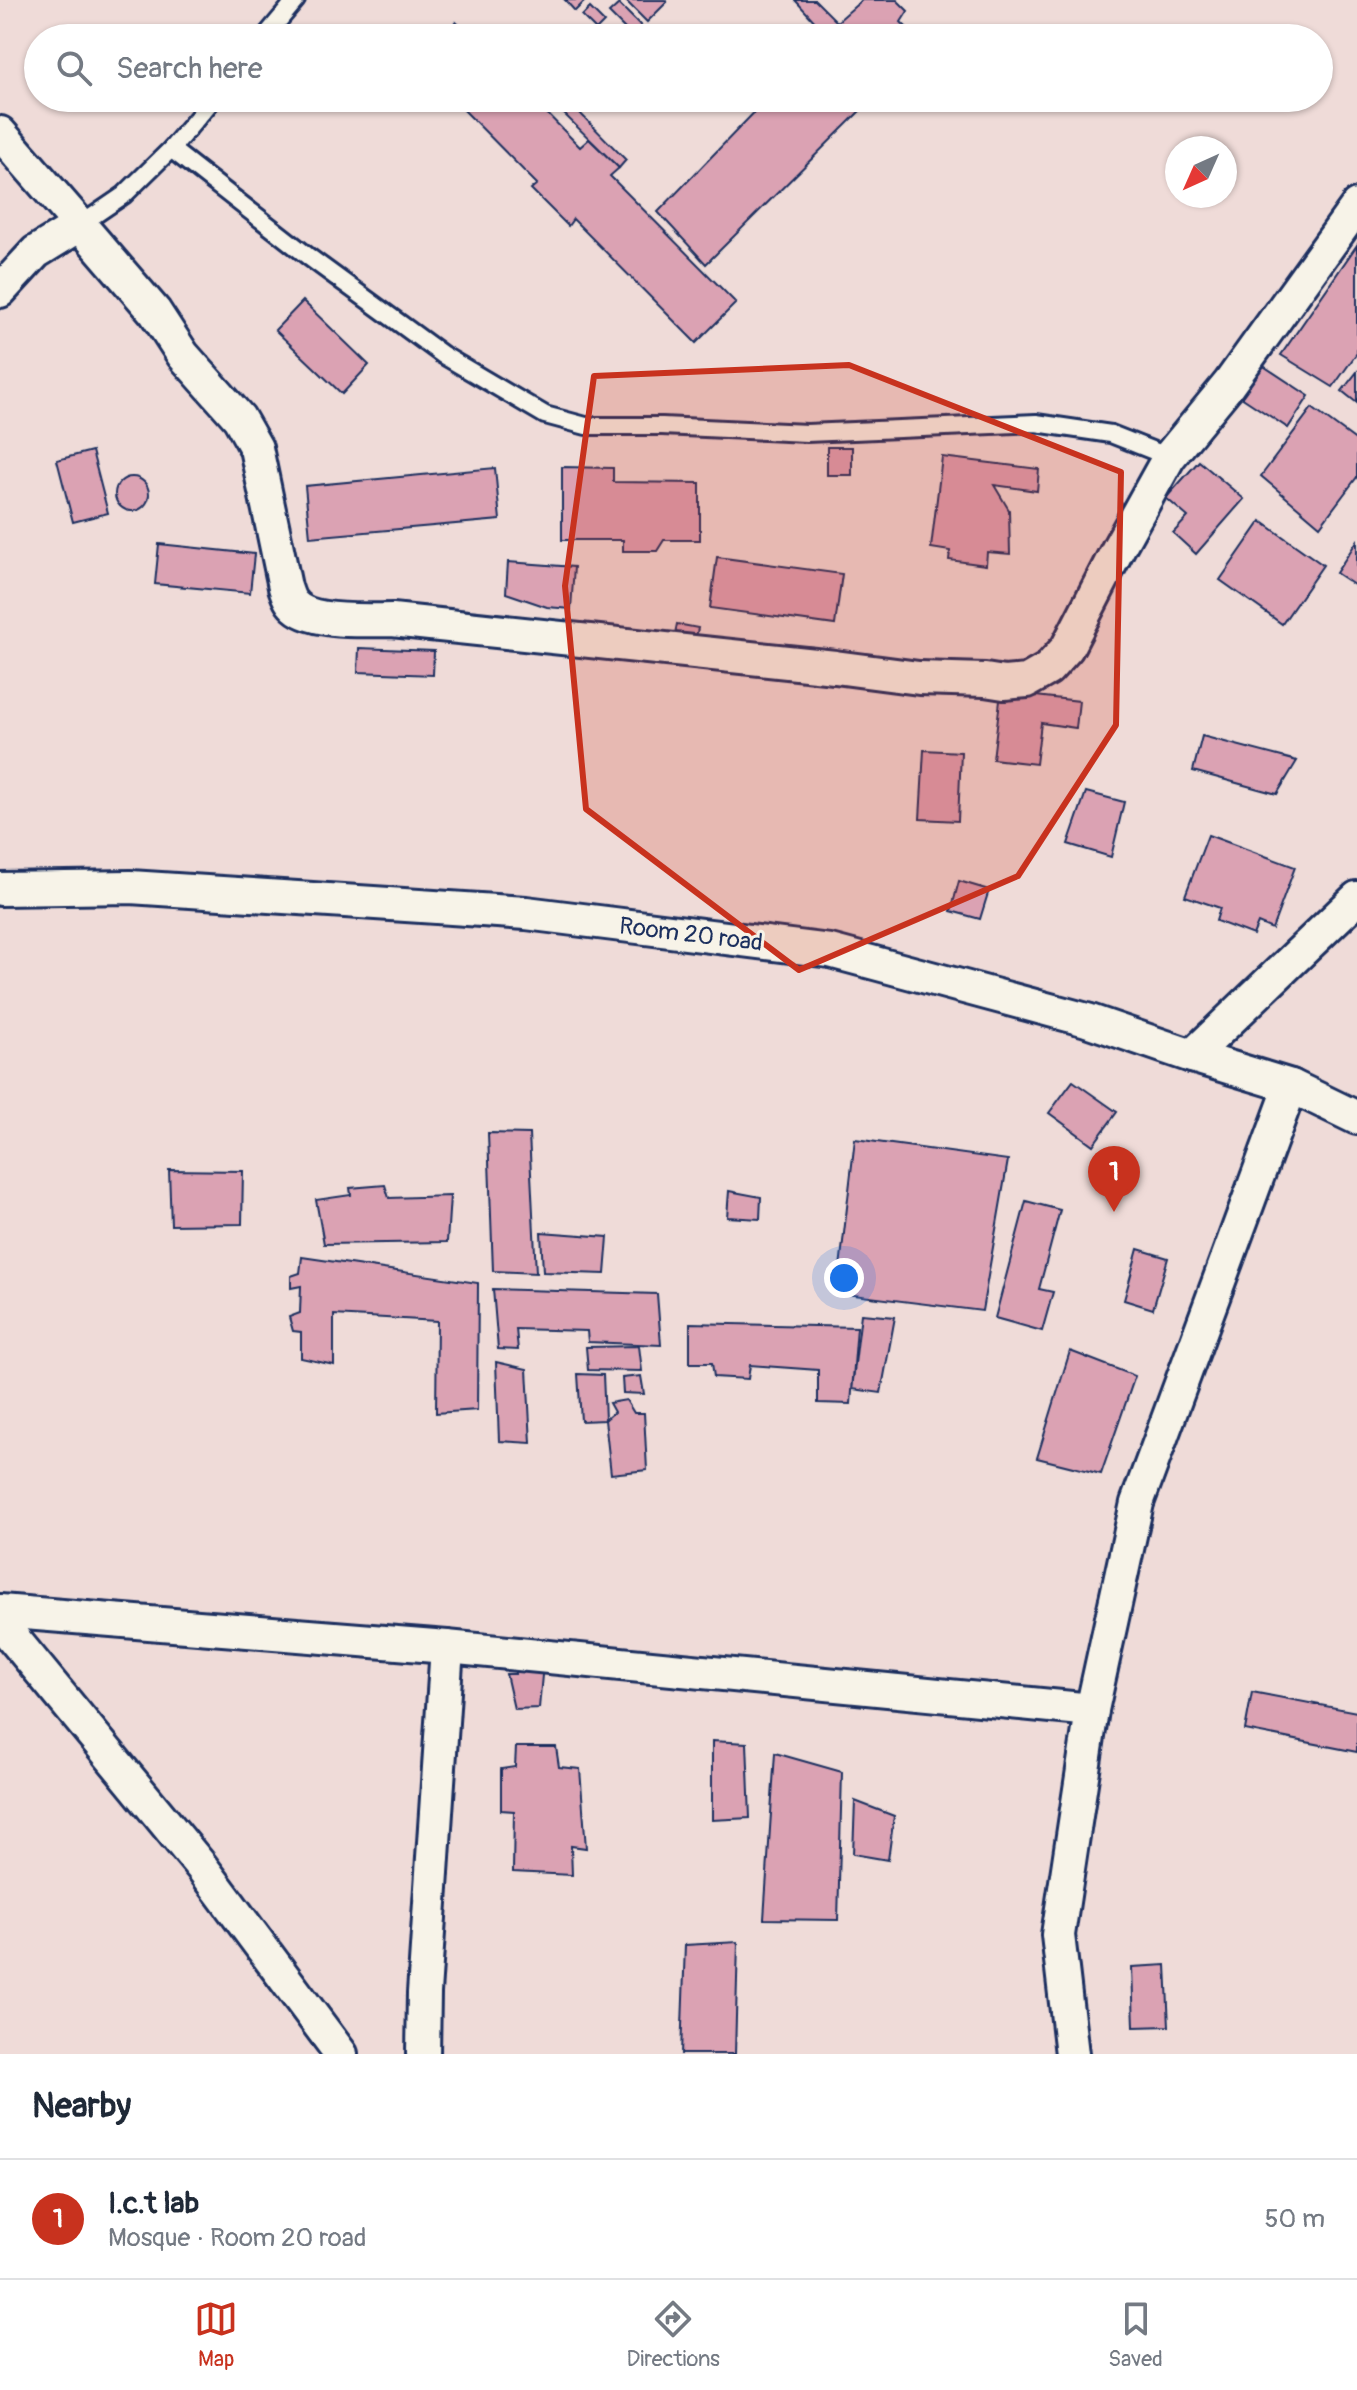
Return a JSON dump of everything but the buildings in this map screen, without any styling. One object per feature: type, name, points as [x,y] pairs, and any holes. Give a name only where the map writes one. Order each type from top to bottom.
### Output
[{"type":"street","points":[[0,133],[155,312],[183,355],[239,418],[256,448],[285,587],[291,603],[302,612],[338,620],[392,620],[919,678],[1004,683],[1027,681],[1048,669],[1067,648],[1169,457],[1229,384],[1357,206]]},
{"type":"street","points":[[0,291],[36,252],[80,225]]},
{"type":"street","name":"Room 20 road","points":[[0,889],[130,887],[526,913],[830,951],[1087,1020],[1291,1086],[1357,1118]]},
{"type":"street","points":[[1192,1056],[1357,898]]},
{"type":"street","points":[[1072,2054],[1058,1935],[1092,1710],[1137,1503],[1291,1086]]},
{"type":"street","points":[[0,1611],[447,1647],[1092,1710]]},
{"type":"street","points":[[0,1622],[201,1866],[341,2054]]},
{"type":"street","points":[[423,2054],[424,1993],[447,1647]]},
{"type":"lane","points":[[276,24],[296,0]]},
{"type":"lane","points":[[80,225],[124,195],[171,149],[202,112]]},
{"type":"lane","points":[[171,149],[309,257],[443,355],[545,415],[586,426],[662,426],[807,433],[1036,423],[1111,434],[1169,457]]},
{"type":"highlighted area","points":[[849,365],[1121,472],[1116,725],[1018,876],[799,970],[586,809],[565,586],[594,376]]},
{"type":"place","name":"I.c.t lab","points":[[1114,1212]]}]
